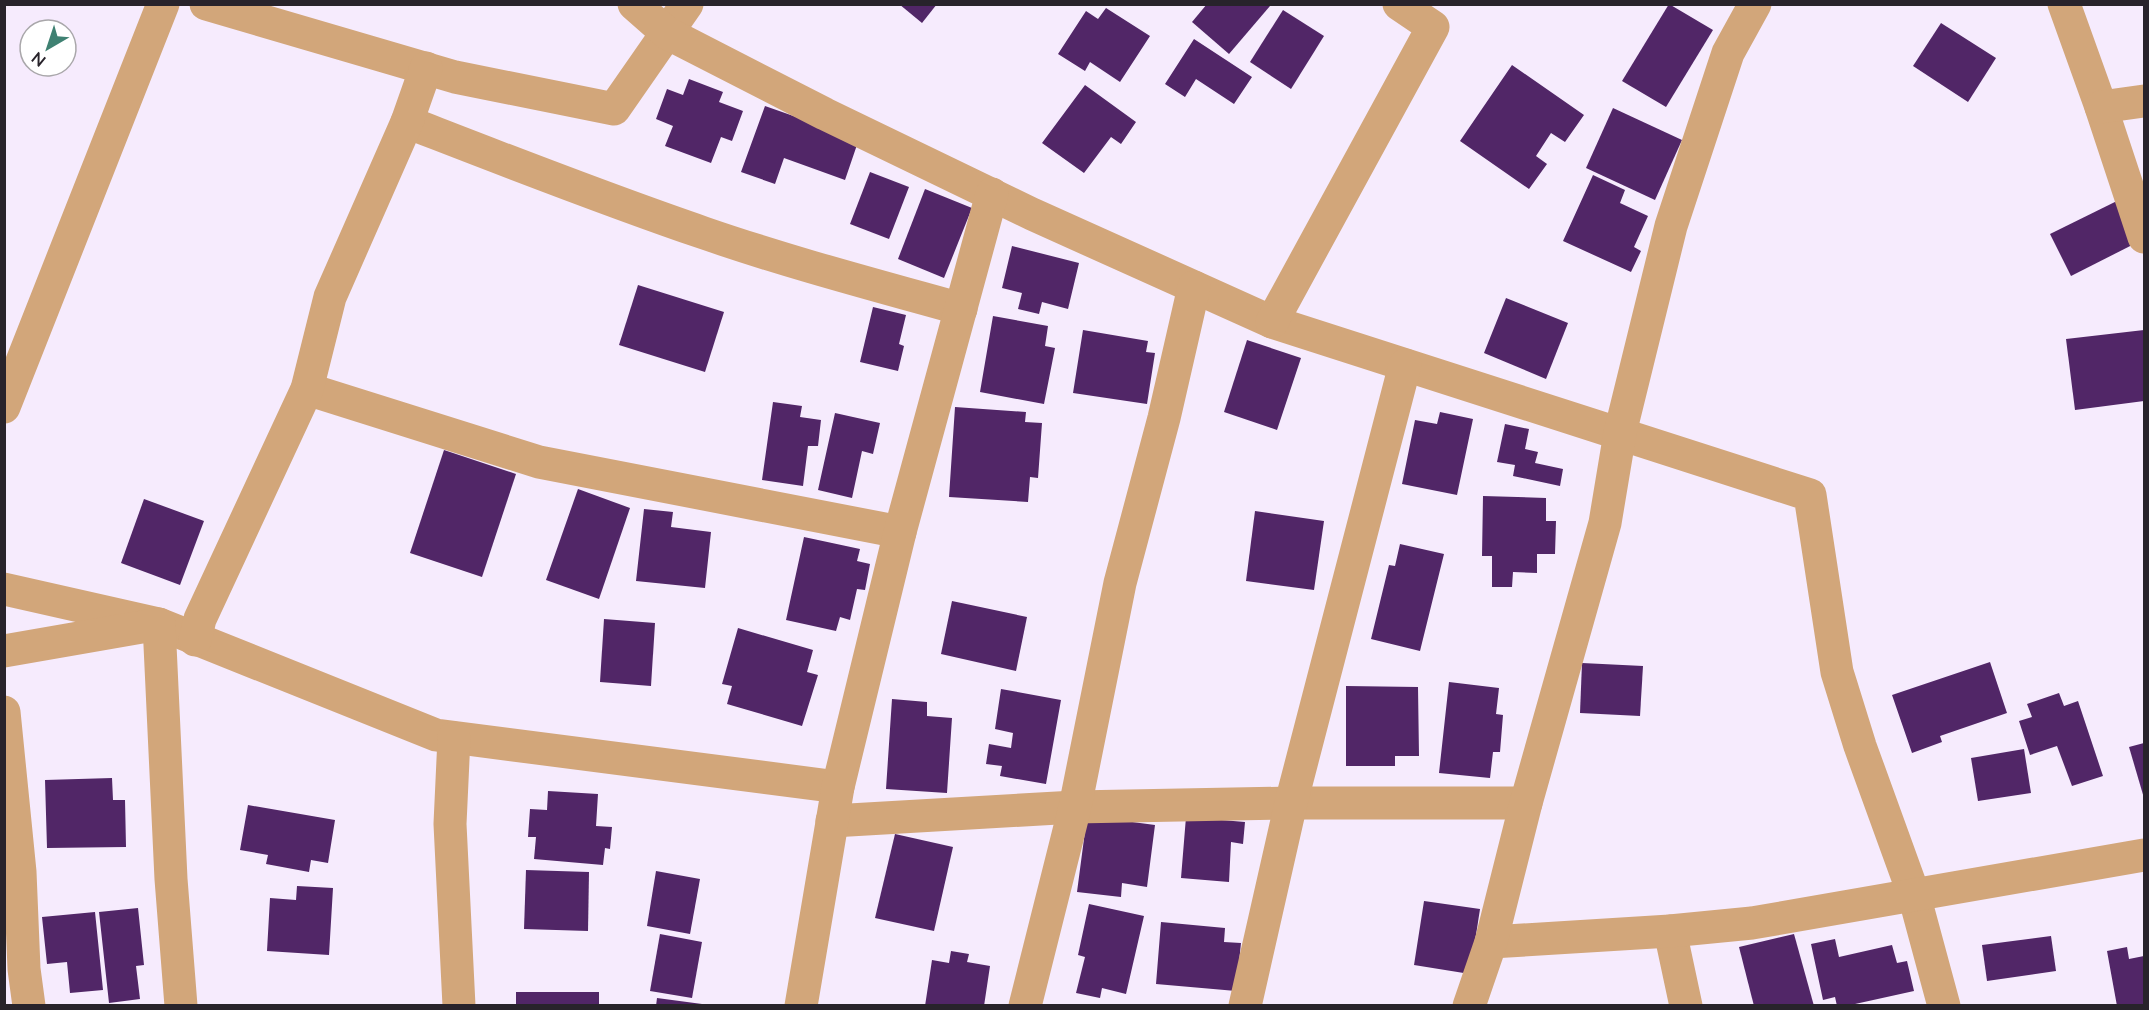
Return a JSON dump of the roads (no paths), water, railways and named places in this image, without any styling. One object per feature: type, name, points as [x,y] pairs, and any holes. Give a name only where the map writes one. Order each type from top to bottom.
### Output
[{"type":"street","points":[[4,407],[163,4]]},
{"type":"street","points":[[206,4],[455,77],[614,109],[687,4]]},
{"type":"street","points":[[634,4],[667,33],[825,114],[992,194],[1272,322],[1810,495],[1838,672],[1860,746],[1914,895],[1944,1005]]},
{"type":"street","points":[[1272,322],[1438,16],[1400,4]]},
{"type":"street","points":[[1469,1005],[1491,942],[1526,803],[1605,523],[1620,433],[1671,226],[1728,53],[1755,4]]},
{"type":"street","points":[[2064,4],[2145,237]]},
{"type":"street","points":[[195,640],[200,619],[307,389],[330,297],[407,122],[426,68]]},
{"type":"street","points":[[2101,106],[2145,101]]},
{"type":"street","points":[[407,122],[705,233],[819,269],[960,309]]},
{"type":"street","points":[[801,1005],[838,787],[900,532],[992,194]]},
{"type":"street","points":[[1024,1005],[1075,807],[1120,583],[1164,417],[1194,287]]},
{"type":"street","points":[[1245,1005],[1291,803],[1405,365]]},
{"type":"street","points":[[307,389],[539,462],[900,532]]},
{"type":"street","points":[[4,588],[159,624],[436,735],[838,787]]},
{"type":"street","points":[[4,651],[159,624]]},
{"type":"street","points":[[159,624],[171,879],[182,1005]]},
{"type":"street","points":[[4,711],[20,872],[24,969],[29,1005]]},
{"type":"street","points":[[454,738],[450,824],[459,1005]]},
{"type":"street","points":[[832,821],[1075,807],[1291,803],[1526,803]]},
{"type":"street","points":[[1491,942],[1670,931],[1752,922],[2145,855]]},
{"type":"street","points":[[1670,931],[1686,1005]]}]
